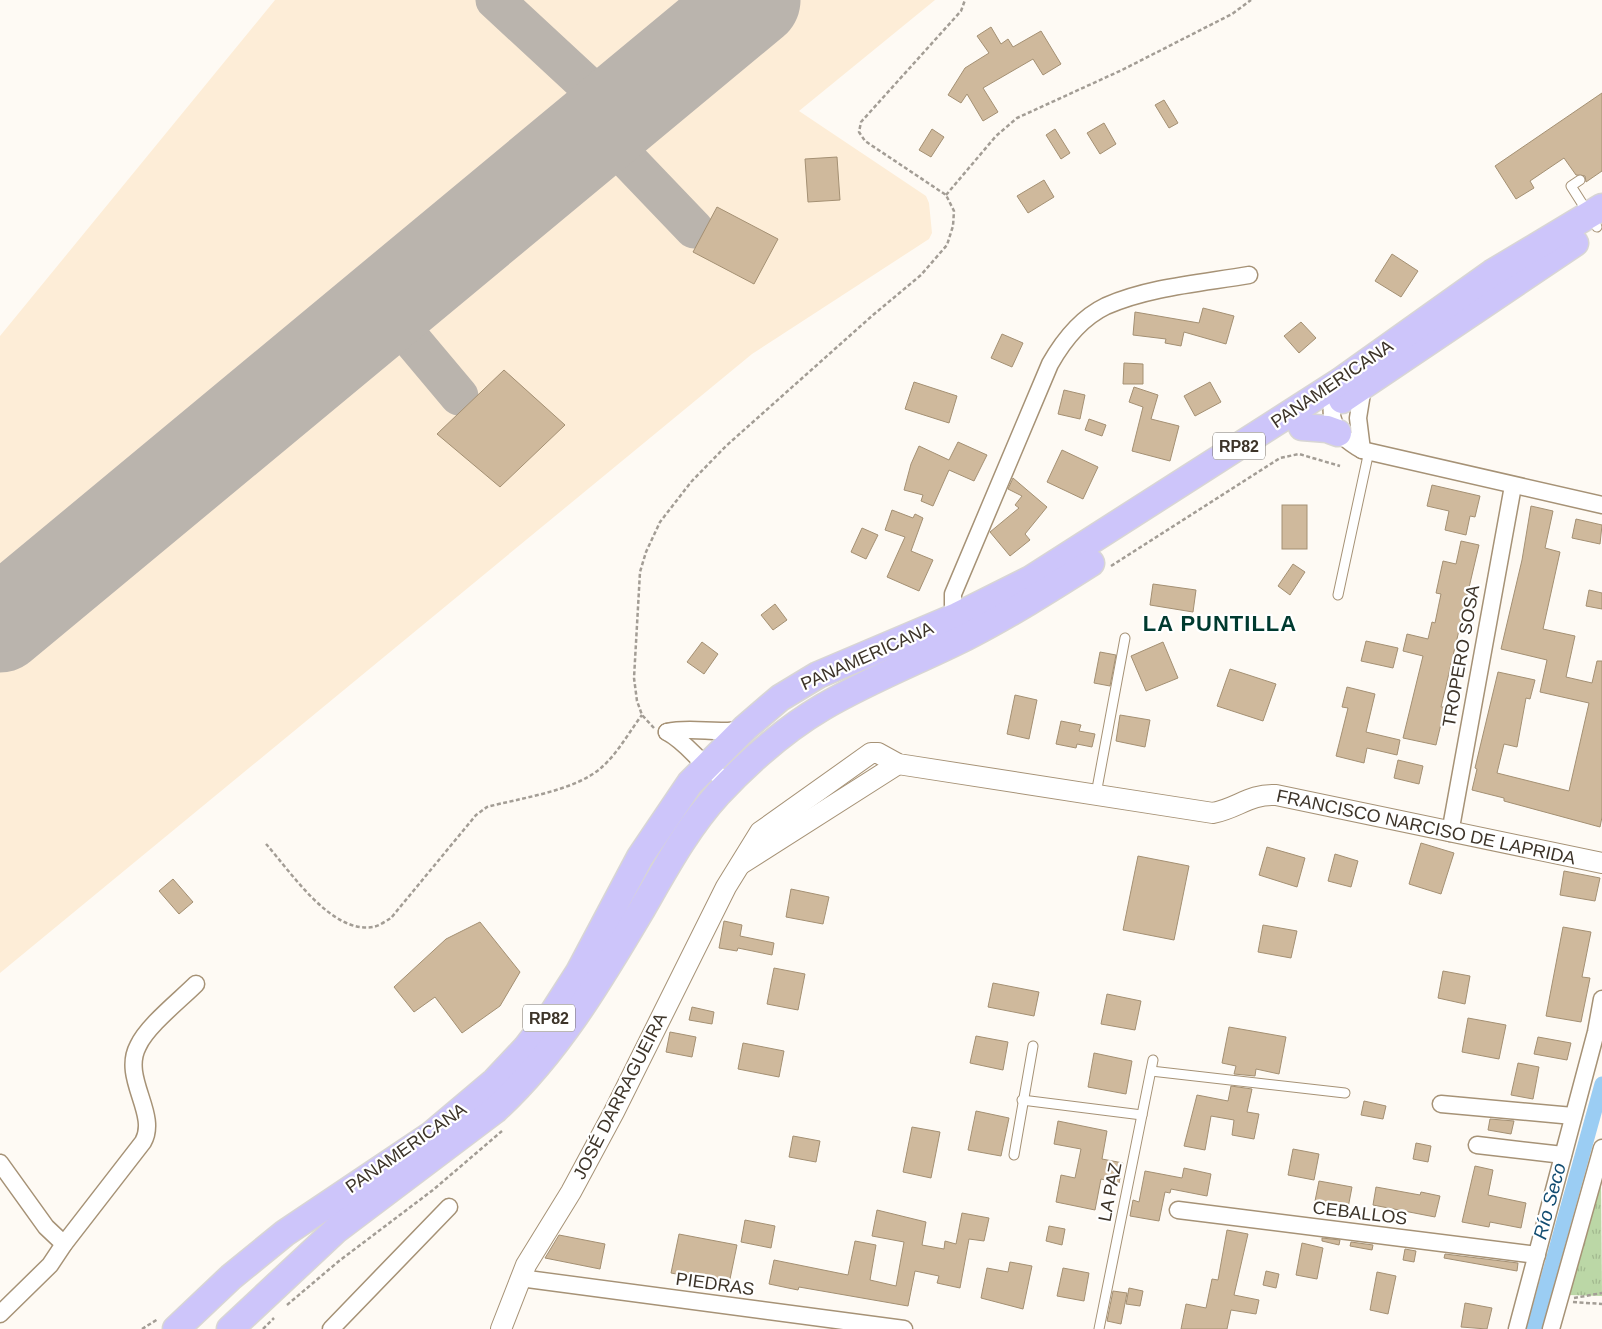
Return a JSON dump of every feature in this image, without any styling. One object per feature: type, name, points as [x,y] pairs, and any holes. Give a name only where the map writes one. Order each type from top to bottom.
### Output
[{"type":"main road","name":"PANAMERICANA","points":[[168,1324],[217,1290],[285,1232],[444,1124],[495,1081],[526,1048],[552,1014],[579,972],[616,900],[664,818],[705,766],[780,698],[818,675],[957,616],[1031,579],[1351,384],[1597,219]]},
{"type":"main road","name":"PANAMERICANA","points":[[230,1329],[336,1230],[495,1110],[519,1088],[540,1064],[572,1020],[693,826],[731,782],[764,749],[821,708],[1001,619],[1331,408],[1351,384]]},
{"type":"main road","points":[[1302,427],[1327,429],[1338,433]]},
{"type":"street","points":[[957,616],[953,604],[953,594],[1050,364],[1060,346],[1081,323],[1104,307],[1134,297],[1179,286],[1249,275]]},
{"type":"street","points":[[1351,384],[1365,451]]},
{"type":"street","points":[[1331,408],[1333,422],[1338,433],[1346,441],[1365,451],[1602,505]]},
{"type":"street","name":"TROPERO SOSA","points":[[1450,833],[1512,486]]},
{"type":"street","points":[[667,732],[680,729],[729,732],[745,728]]},
{"type":"street","points":[[667,732],[688,747],[705,766],[719,777],[731,782]]},
{"type":"street","name":"JOSÉ DARRAGUEIRA","points":[[500,1329],[520,1278],[571,1192],[614,1112],[726,887],[741,864],[753,840],[760,832],[863,756],[878,753],[898,764]]},
{"type":"street","name":"FRANCISCO NARCISO DE LAPRIDA","points":[[898,764],[1214,813],[1227,810],[1249,798],[1262,794],[1276,795],[1450,833],[1602,863]]},
{"type":"street","points":[[0,1314],[40,1277],[147,1134],[148,1124],[135,1084],[134,1056],[138,1045],[146,1034],[196,984]]},
{"type":"street","points":[[1517,1329],[1596,1032],[1602,999]]},
{"type":"street","points":[[1441,1104],[1573,1116]]},
{"type":"street","points":[[1477,1145],[1563,1155]]},
{"type":"street","points":[[1551,1329],[1599,1172],[1602,1148]]},
{"type":"street","points":[[0,1163],[46,1227],[64,1244]]},
{"type":"street","points":[[331,1329],[449,1207]]},
{"type":"street","name":"CEBALLOS","points":[[1178,1210],[1537,1255]]},
{"type":"street","name":"PIEDRAS","points":[[520,1278],[904,1329]]},
{"type":"lane","points":[[1580,180],[1571,186],[1597,219]]},
{"type":"lane","points":[[1338,595],[1365,451]]},
{"type":"lane","points":[[1096,794],[1125,638]]},
{"type":"lane","points":[[1014,1155],[1022,1100],[1033,1046]]},
{"type":"lane","name":"LA PAZ","points":[[1099,1329],[1152,1060]]},
{"type":"lane","points":[[1150,1071],[1345,1093]]},
{"type":"lane","points":[[1022,1100],[1142,1116]]},
{"type":"path","points":[[667,732],[654,728],[642,716],[637,701],[634,678],[640,572],[646,552],[660,522],[691,482],[726,446],[936,260],[947,245],[953,226],[954,211],[946,195],[865,141],[859,132],[861,122],[961,11],[965,0]]},
{"type":"path","points":[[946,195],[996,136],[1017,118],[1122,70],[1232,14],[1251,0]]},
{"type":"path","points":[[266,844],[325,911],[343,922],[360,927],[375,926],[391,918],[476,815],[486,807],[568,786],[591,775],[602,768],[642,716]]},
{"type":"path","points":[[1559,1301],[1602,1293]]},
{"type":"path","points":[[1559,1301],[1602,1304]]},
{"type":"path","points":[[142,1329],[168,1324]]},
{"type":"shaded area","points":[[275,0],[935,0],[799,111],[926,196],[929,203],[932,233],[929,239],[752,354],[0,973],[0,336]]},
{"type":"green space","points":[[1601,1180],[1602,1296],[1568,1295]]},
{"type":"building","points":[[991,27],[1001,44],[1008,39],[1013,47],[1041,31],[1061,64],[1043,75],[1033,59],[983,88],[998,112],[983,121],[967,94],[961,103],[948,95],[965,68],[989,53],[977,36]]},
{"type":"building","points":[[1602,93],[1602,171],[1586,182],[1585,176],[1576,175],[1564,158],[1530,181],[1534,188],[1516,199],[1495,166]]},
{"type":"building","points":[[1164,100],[1178,123],[1169,128],[1155,105]]},
{"type":"building","points":[[1104,123],[1116,144],[1100,154],[1087,133]]},
{"type":"building","points":[[932,129],[944,137],[931,157],[919,150]]},
{"type":"building","points":[[1055,129],[1070,153],[1061,159],[1046,135]]},
{"type":"building","points":[[837,157],[840,200],[808,202],[805,159]]},
{"type":"building","points":[[1044,180],[1054,197],[1028,213],[1017,196]]},
{"type":"building","points":[[717,207],[778,239],[754,284],[693,252]]},
{"type":"building","points":[[1392,254],[1418,271],[1401,297],[1375,281]]},
{"type":"building","points":[[1203,308],[1234,316],[1226,344],[1184,332],[1181,346],[1165,343],[1166,339],[1133,335],[1135,312],[1199,323]]},
{"type":"building","points":[[1301,322],[1316,338],[1299,353],[1284,336]]},
{"type":"building","points":[[1002,334],[1023,343],[1012,367],[991,358]]},
{"type":"building","points":[[1124,363],[1143,364],[1143,384],[1123,384]]},
{"type":"building","points":[[504,370],[565,425],[500,487],[437,434]]},
{"type":"building","points":[[914,382],[957,396],[949,423],[905,409]]},
{"type":"building","points":[[1210,382],[1221,402],[1195,416],[1184,396]]},
{"type":"building","points":[[1134,387],[1158,395],[1151,419],[1179,426],[1170,461],[1132,451],[1143,407],[1129,402]]},
{"type":"building","points":[[1064,390],[1085,395],[1080,419],[1058,414]]},
{"type":"building","points":[[1089,419],[1106,425],[1102,436],[1085,430]]},
{"type":"building","points":[[958,442],[987,455],[974,481],[949,470],[933,506],[921,501],[923,495],[904,490],[911,464],[919,446],[949,460]]},
{"type":"building","points":[[1062,450],[1098,467],[1083,499],[1047,482]]},
{"type":"building","points":[[1013,478],[1047,507],[1025,534],[1030,540],[1010,556],[990,532],[1019,508],[1015,505],[1022,496],[1008,489]]},
{"type":"building","points":[[1432,485],[1480,496],[1475,517],[1470,516],[1466,535],[1445,530],[1449,511],[1427,506]]},
{"type":"building","points":[[1282,505],[1307,505],[1307,549],[1282,549]]},
{"type":"building","points":[[1531,506],[1553,511],[1545,548],[1560,552],[1543,629],[1575,636],[1566,677],[1592,683],[1597,661],[1602,661],[1602,817],[1600,827],[1504,801],[1504,798],[1472,790],[1477,769],[1475,768],[1498,672],[1535,680],[1530,699],[1526,698],[1517,747],[1504,744],[1497,773],[1569,791],[1589,703],[1540,692],[1547,660],[1501,649],[1522,560]]},
{"type":"building","points":[[892,510],[913,518],[915,514],[923,518],[911,551],[933,560],[919,591],[887,577],[905,537],[885,530]]},
{"type":"building","points":[[1576,519],[1602,525],[1600,544],[1572,538]]},
{"type":"building","points":[[862,528],[878,535],[866,559],[851,552]]},
{"type":"building","points":[[1461,541],[1479,545],[1441,707],[1445,707],[1436,745],[1403,738],[1423,656],[1403,651],[1407,634],[1428,639],[1432,622],[1435,623],[1441,594],[1436,593],[1443,561],[1456,564]]},
{"type":"building","points":[[1293,564],[1305,572],[1290,595],[1278,586]]},
{"type":"building","points":[[1153,584],[1196,590],[1193,612],[1150,605]]},
{"type":"building","points":[[1589,590],[1602,593],[1602,609],[1586,606]]},
{"type":"building","points":[[775,604],[787,620],[773,630],[761,615]]},
{"type":"building","points":[[1366,641],[1398,648],[1393,668],[1361,661]]},
{"type":"building","points":[[702,642],[718,654],[704,674],[687,662]]},
{"type":"building","points":[[1163,642],[1178,678],[1146,691],[1131,656]]},
{"type":"building","points":[[1100,652],[1116,655],[1110,686],[1094,683]]},
{"type":"building","points":[[1230,669],[1276,684],[1263,721],[1217,706]]},
{"type":"building","points":[[1347,687],[1375,694],[1366,732],[1400,740],[1397,755],[1367,748],[1364,763],[1336,756],[1348,708],[1342,707]]},
{"type":"building","points":[[1015,695],[1037,700],[1029,739],[1007,734]]},
{"type":"building","points":[[1120,715],[1150,720],[1145,747],[1116,741]]},
{"type":"building","points":[[1061,721],[1081,725],[1079,731],[1095,734],[1092,747],[1077,744],[1076,748],[1056,744]]},
{"type":"building","points":[[1398,760],[1423,766],[1419,784],[1394,778]]},
{"type":"building","points":[[1421,843],[1454,853],[1441,894],[1409,884]]},
{"type":"building","points":[[1267,847],[1305,858],[1297,887],[1259,875]]},
{"type":"building","points":[[1335,854],[1358,861],[1351,887],[1328,881]]},
{"type":"building","points":[[1138,856],[1189,866],[1174,940],[1123,930]]},
{"type":"building","points":[[1564,871],[1600,878],[1595,901],[1560,895]]},
{"type":"building","points":[[173,879],[193,902],[179,914],[159,891]]},
{"type":"building","points":[[791,889],[829,897],[823,924],[786,917]]},
{"type":"building","points":[[724,921],[742,925],[740,936],[774,943],[772,955],[738,948],[737,951],[719,948]]},
{"type":"building","points":[[480,922],[520,972],[500,1006],[462,1033],[435,997],[414,1012],[394,987],[446,939]]},
{"type":"building","points":[[1263,925],[1297,931],[1291,958],[1258,952]]},
{"type":"building","points":[[1563,927],[1591,932],[1582,977],[1590,978],[1581,1022],[1546,1016]]},
{"type":"building","points":[[774,968],[805,974],[798,1010],[767,1004]]},
{"type":"building","points":[[1443,971],[1470,976],[1465,1004],[1438,998]]},
{"type":"building","points":[[993,983],[1039,992],[1034,1016],[988,1007]]},
{"type":"building","points":[[1107,994],[1141,1001],[1135,1030],[1101,1024]]},
{"type":"building","points":[[692,1007],[714,1012],[712,1024],[689,1020]]},
{"type":"building","points":[[1468,1018],[1506,1025],[1499,1059],[1462,1052]]},
{"type":"building","points":[[1229,1027],[1286,1037],[1279,1074],[1256,1069],[1255,1076],[1234,1074],[1236,1066],[1222,1063]]},
{"type":"building","points":[[670,1032],[696,1037],[692,1057],[666,1052]]},
{"type":"building","points":[[976,1036],[1008,1042],[1003,1070],[970,1063]]},
{"type":"building","points":[[1538,1037],[1571,1043],[1567,1060],[1534,1054]]},
{"type":"building","points":[[743,1043],[784,1051],[779,1077],[738,1069]]},
{"type":"building","points":[[1094,1053],[1132,1061],[1126,1094],[1088,1087]]},
{"type":"building","points":[[1518,1063],[1539,1067],[1533,1099],[1511,1095]]},
{"type":"building","points":[[1231,1086],[1252,1089],[1247,1112],[1259,1114],[1254,1139],[1232,1135],[1234,1120],[1211,1116],[1205,1150],[1184,1146],[1197,1095],[1228,1101]]},
{"type":"building","points":[[1364,1101],[1386,1106],[1383,1119],[1361,1115]]},
{"type":"building","points":[[976,1111],[1009,1118],[1001,1156],[968,1150]]},
{"type":"building","points":[[1490,1119],[1514,1121],[1511,1134],[1488,1130]]},
{"type":"building","points":[[1058,1121],[1107,1131],[1102,1159],[1123,1163],[1119,1183],[1101,1179],[1095,1210],[1056,1202],[1061,1175],[1075,1178],[1081,1149],[1054,1144]]},
{"type":"building","points":[[912,1127],[940,1132],[931,1178],[903,1172]]},
{"type":"building","points":[[793,1136],[820,1141],[816,1162],[789,1157]]},
{"type":"building","points":[[1416,1143],[1431,1146],[1428,1162],[1413,1159]]},
{"type":"building","points":[[1293,1149],[1319,1154],[1314,1180],[1288,1175]]},
{"type":"building","points":[[1475,1166],[1493,1170],[1488,1195],[1526,1203],[1521,1228],[1490,1222],[1489,1227],[1462,1222]]},
{"type":"building","points":[[1184,1168],[1211,1174],[1207,1196],[1171,1189],[1170,1193],[1165,1192],[1159,1221],[1130,1216],[1133,1200],[1139,1202],[1145,1171],[1182,1178]]},
{"type":"building","points":[[1319,1181],[1352,1187],[1348,1208],[1315,1201]]},
{"type":"building","points":[[1376,1187],[1420,1195],[1421,1192],[1440,1196],[1435,1217],[1373,1205]]},
{"type":"building","points":[[877,1210],[926,1222],[922,1245],[944,1249],[945,1241],[956,1244],[962,1213],[989,1218],[984,1241],[969,1239],[960,1288],[937,1283],[939,1276],[915,1271],[908,1306],[799,1287],[798,1290],[769,1284],[774,1260],[848,1275],[855,1241],[876,1245],[870,1280],[896,1286],[904,1242],[872,1236]]},
{"type":"building","points":[[745,1220],[775,1226],[771,1248],[741,1242]]},
{"type":"building","points":[[1049,1226],[1065,1229],[1062,1245],[1046,1241]]},
{"type":"building","points":[[1227,1230],[1248,1234],[1234,1295],[1259,1300],[1256,1314],[1231,1310],[1227,1329],[1181,1329],[1186,1304],[1206,1308],[1212,1279],[1218,1280]]},
{"type":"building","points":[[679,1234],[737,1245],[729,1284],[671,1273]]},
{"type":"building","points":[[559,1235],[605,1244],[600,1269],[545,1258]]},
{"type":"building","points":[[1322,1238],[1340,1240],[1339,1245],[1322,1241]]},
{"type":"building","points":[[1351,1242],[1373,1245],[1372,1250],[1350,1246]]},
{"type":"building","points":[[1302,1243],[1323,1248],[1317,1279],[1296,1275]]},
{"type":"building","points":[[1405,1249],[1416,1251],[1414,1262],[1403,1260]]},
{"type":"building","points":[[1445,1254],[1518,1263],[1517,1271],[1444,1258]]},
{"type":"building","points":[[1010,1262],[1032,1266],[1023,1309],[981,1298],[987,1268],[1008,1272]]},
{"type":"building","points":[[1063,1268],[1089,1273],[1084,1301],[1057,1296]]},
{"type":"building","points":[[1266,1271],[1279,1274],[1276,1288],[1263,1285]]},
{"type":"building","points":[[1377,1272],[1396,1276],[1388,1314],[1370,1310]]},
{"type":"building","points":[[1129,1288],[1143,1291],[1140,1306],[1126,1304]]},
{"type":"building","points":[[1113,1291],[1127,1293],[1121,1324],[1107,1321]]},
{"type":"building","points":[[1465,1303],[1492,1308],[1487,1329],[1461,1327]]},
{"type":"waterway","name":"Río Seco","points":[[1534,1329],[1602,1084]]},
{"type":"taxiway","points":[[495,0],[616,112]]},
{"type":"taxiway","points":[[623,148],[626,120],[652,82]]},
{"type":"taxiway","points":[[569,150],[615,152],[626,158],[694,229]]},
{"type":"taxiway","points":[[396,321],[395,301],[405,287]]},
{"type":"taxiway","points":[[357,327],[383,318],[396,321],[459,396]]},
{"type":"runway","points":[[0,625],[753,0]]},
{"type":"district","name":"LA PUNTILLA","points":[[1220,623]]}]
